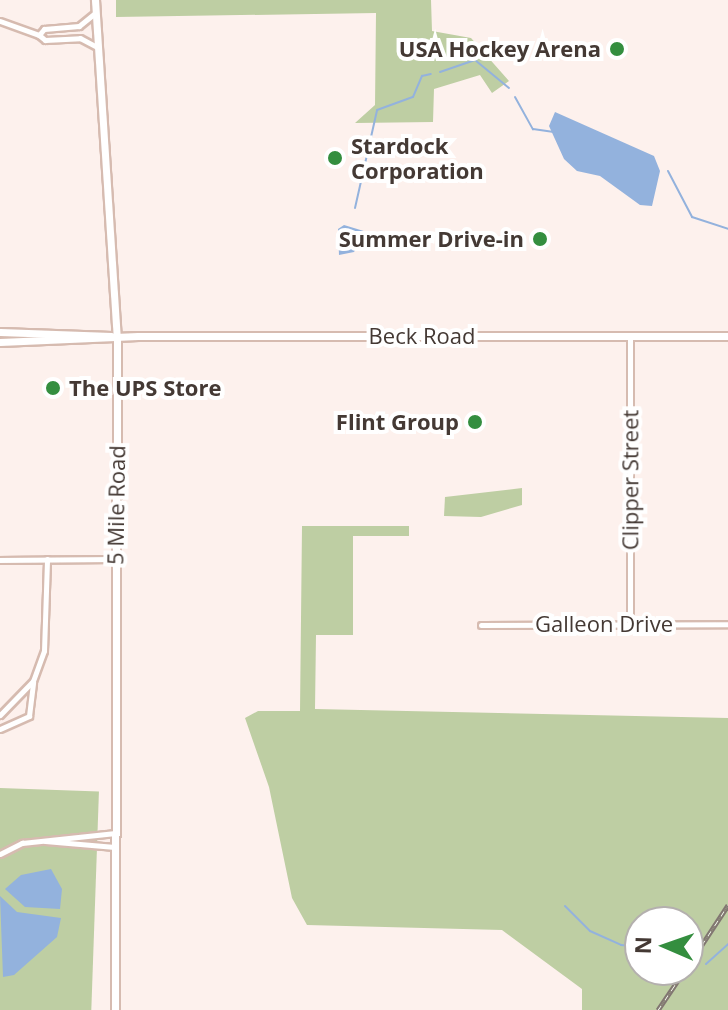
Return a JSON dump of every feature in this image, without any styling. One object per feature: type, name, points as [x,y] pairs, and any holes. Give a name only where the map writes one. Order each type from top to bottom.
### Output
[{"type":"street","name":"5 Mile Road","points":[[95,0],[117,337],[115,1010]]},
{"type":"street","points":[[39,35],[44,29],[79,26],[96,12]]},
{"type":"street","points":[[0,21],[45,40],[80,38],[99,48]]},
{"type":"street","name":"Beck Road","points":[[0,332],[117,337],[728,336]]},
{"type":"street","name":"Clipper Street","points":[[630,336],[630,624]]},
{"type":"street","name":"Beck Road","points":[[0,342],[93,342],[117,337]]},
{"type":"street","points":[[0,729],[29,716],[33,681],[47,625],[47,559]]},
{"type":"street","points":[[0,560],[114,559]]},
{"type":"street","name":"Galleon Drive","points":[[481,625],[728,624]]},
{"type":"street","points":[[0,715],[33,681]]},
{"type":"street","points":[[0,854],[22,843],[115,833]]},
{"type":"street","points":[[44,841],[115,847]]},
{"type":"green space","points":[[116,0],[431,0],[432,31],[471,38],[509,81],[492,93],[480,75],[434,89],[433,122],[355,123],[375,105],[376,13],[116,17]]},
{"type":"green space","points":[[522,488],[522,505],[481,517],[444,516],[445,497]]},
{"type":"green space","points":[[302,526],[409,526],[409,536],[353,536],[353,635],[316,635],[315,709],[728,718],[728,1010],[582,1010],[582,989],[502,930],[307,925],[292,898],[269,787],[245,718],[258,711],[300,711]]},
{"type":"green space","points":[[0,788],[99,791],[91,1010],[0,1010]]},
{"type":"water","points":[[555,112],[654,156],[660,171],[652,206],[640,205],[600,176],[577,171],[564,159],[549,126]]},
{"type":"water","points":[[344,225],[367,232],[354,252],[339,255],[338,229]]},
{"type":"water","points":[[51,869],[62,889],[60,909],[25,907],[5,889],[21,875]]},
{"type":"water","points":[[0,896],[17,912],[61,918],[57,937],[14,975],[3,977]]},
{"type":"waterway","points":[[440,72],[475,60],[509,88]]},
{"type":"waterway","points":[[355,208],[377,110],[413,97],[422,76],[431,74]]},
{"type":"waterway","points":[[515,97],[533,129],[554,132]]},
{"type":"waterway","points":[[668,171],[692,217],[728,229]]},
{"type":"waterway","points":[[565,906],[590,931],[624,945]]},
{"type":"waterway","points":[[706,964],[728,944]]},
{"type":"railway","points":[[704,942],[728,905]]},
{"type":"railway","points":[[658,1010],[674,986]]},
{"type":"place","name":"USA Hockey Arena","points":[[617,49]]},
{"type":"place","name":"Stardock Corporation","points":[[335,158]]},
{"type":"place","name":"Summer Drive-in","points":[[540,239]]},
{"type":"place","name":"The UPS Store","points":[[53,388]]},
{"type":"place","name":"Flint Group","points":[[475,422]]}]
